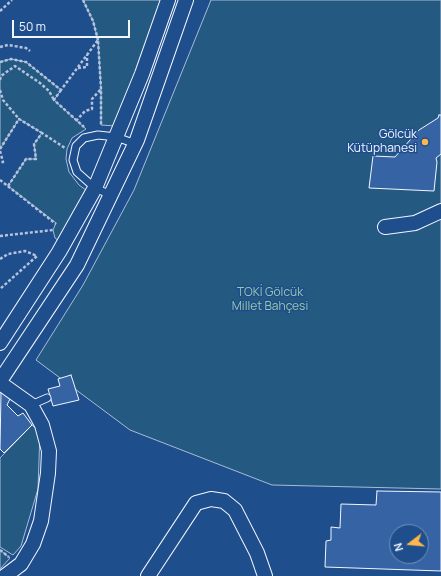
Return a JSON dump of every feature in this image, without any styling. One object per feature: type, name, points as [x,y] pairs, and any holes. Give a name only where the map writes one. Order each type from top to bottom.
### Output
[{"type":"street","points":[[0,343],[59,252],[95,188],[142,74],[168,0]]},
{"type":"street","points":[[5,576],[21,564],[33,544],[41,521],[49,451],[42,425],[31,405],[0,382],[77,265],[136,144],[186,0]]},
{"type":"street","points":[[386,227],[415,223],[441,211]]},
{"type":"street","points":[[148,576],[196,503],[212,499],[224,501],[235,510],[257,553],[265,576]]},
{"type":"lane","points":[[111,195],[95,188],[77,172],[74,160],[76,146],[84,138],[98,135],[116,137],[136,144]]},
{"type":"lane","points":[[31,405],[47,398]]},
{"type":"path","points":[[0,11],[12,0]]},
{"type":"path","points":[[83,0],[93,21],[98,40],[101,89],[101,125]]},
{"type":"path","points":[[54,100],[98,40]]},
{"type":"path","points":[[0,47],[8,45],[30,50]]},
{"type":"path","points":[[77,68],[88,66],[87,55]]},
{"type":"path","points":[[0,62],[11,59],[26,62],[61,90]]},
{"type":"path","points":[[0,80],[1,76],[15,66],[40,83],[49,91],[54,100],[86,129]]},
{"type":"path","points":[[76,121],[85,111],[92,109],[92,99],[101,89]]},
{"type":"path","points":[[0,90],[3,100],[19,119],[67,149]]},
{"type":"path","points":[[0,162],[3,162],[0,150],[19,119]]},
{"type":"path","points":[[8,186],[26,159],[36,159],[34,144],[42,133]]},
{"type":"path","points":[[0,180],[56,224]]},
{"type":"path","points":[[0,236],[53,230]]},
{"type":"path","points":[[0,259],[8,254],[24,251],[37,256],[0,289]]},
{"type":"path","points":[[0,550],[10,558]]},
{"type":"green space","points":[[83,0],[161,0],[140,66],[115,126],[101,125],[101,89],[98,40],[93,21]]},
{"type":"green space","name":"TOKİ Gölcük Millet Bahçesi","points":[[211,0],[441,0],[441,489],[272,485],[130,430],[36,360],[83,285],[134,190]]},
{"type":"green space","points":[[11,59],[26,62],[61,90],[54,100],[86,129],[72,138],[67,149],[66,159],[69,172],[79,185],[86,190],[59,241],[55,238],[53,230],[56,223],[8,186],[26,159],[36,159],[34,144],[42,133],[19,119],[0,149],[0,62]]},
{"type":"green space","points":[[32,425],[40,432],[38,489],[21,546],[13,555],[0,547],[0,458]]},
{"type":"green space","points":[[0,550],[10,558],[0,569]]},
{"type":"building","name":"Gölcük Kütüphanesi","points":[[439,115],[441,115],[441,154],[436,158],[437,162],[434,191],[369,188],[373,156],[395,157],[419,130],[438,118]]},
{"type":"building","points":[[71,375],[79,400],[53,406],[48,389],[60,386],[58,379]]},
{"type":"building","points":[[1,392],[10,399],[7,405],[18,416],[23,413],[32,425],[4,453],[0,449]]},
{"type":"building","points":[[377,491],[441,492],[441,571],[325,567],[326,541],[331,540],[331,527],[340,528],[341,504],[376,505]]},
{"type":"place","name":"Gölcük Kütüphanesi","points":[[425,142]]}]
